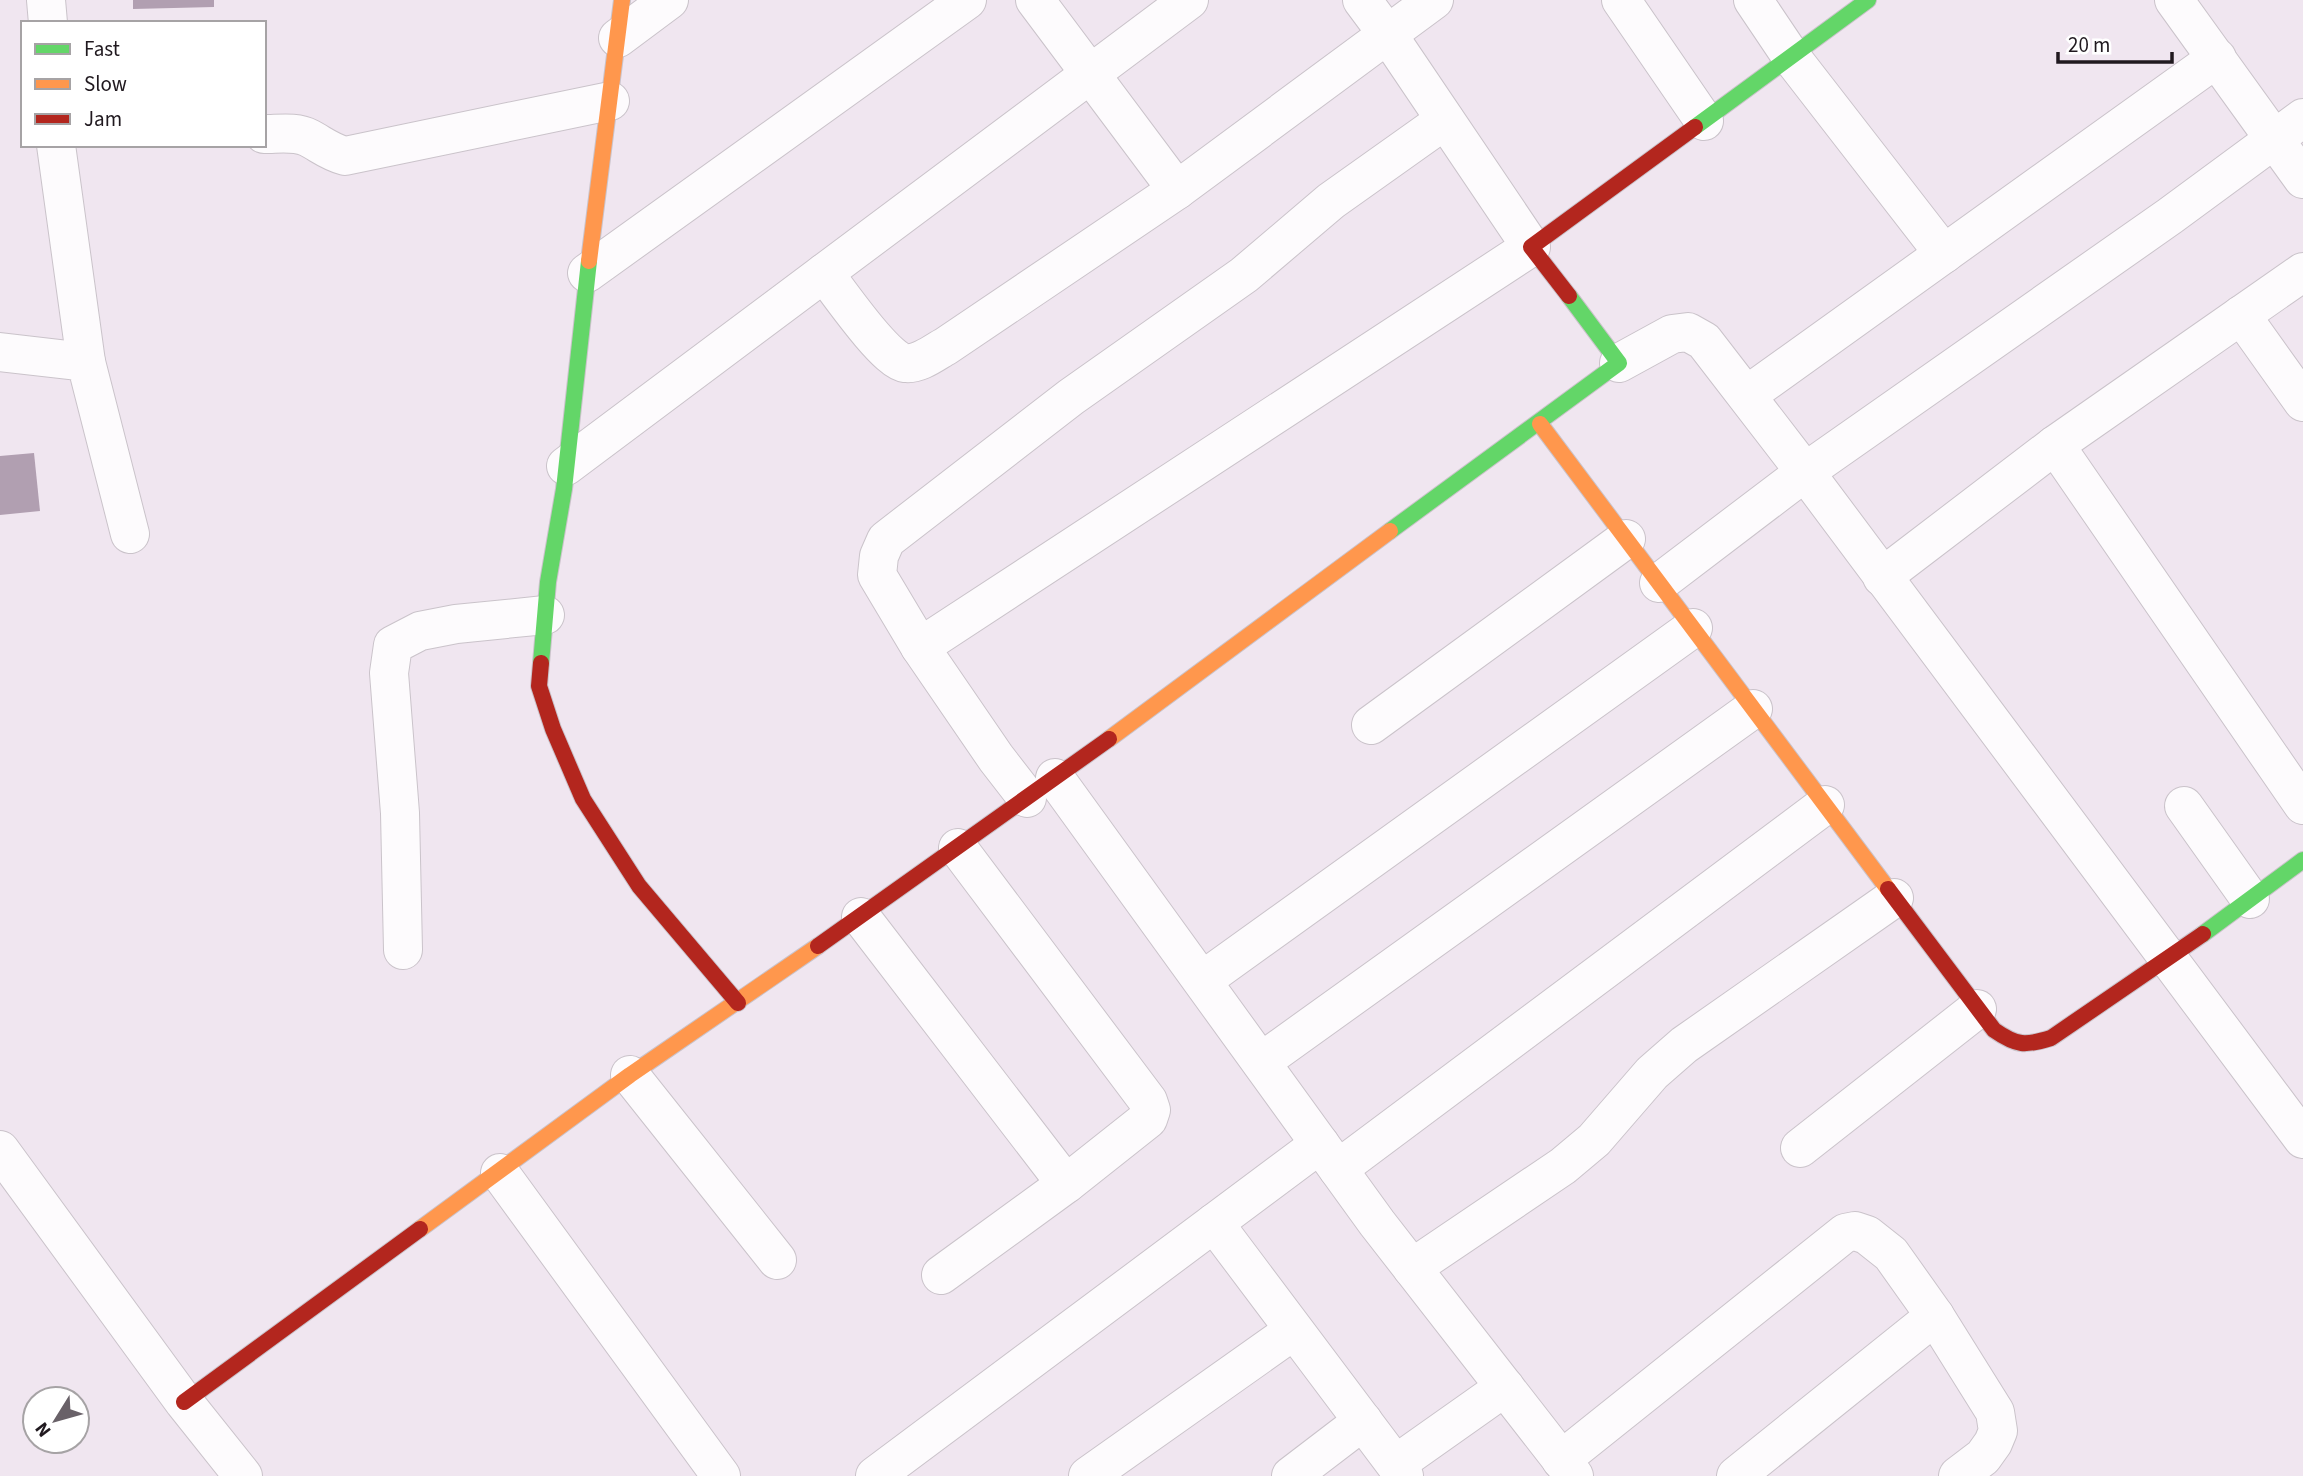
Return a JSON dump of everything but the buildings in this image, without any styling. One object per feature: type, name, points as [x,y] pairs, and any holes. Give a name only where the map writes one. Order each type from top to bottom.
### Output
[{"type":"street","points":[[46,0],[48,21]]},
{"type":"street","points":[[622,0],[587,273],[566,466],[548,582],[539,686],[552,730],[583,799],[639,886],[738,1003]]},
{"type":"street","points":[[618,38],[668,0]]},
{"type":"street","points":[[587,273],[967,0]]},
{"type":"street","points":[[1035,0],[1177,190]]},
{"type":"street","points":[[566,466],[1189,0]]},
{"type":"street","points":[[1362,0],[1531,247],[1619,363]]},
{"type":"street","points":[[824,273],[889,355],[905,363],[918,361],[946,346],[1177,190],[1434,0]]},
{"type":"street","points":[[1621,0],[1704,121]]},
{"type":"street","points":[[1754,0],[1792,58],[1944,254]]},
{"type":"street","points":[[920,647],[1531,247],[1868,0]]},
{"type":"street","points":[[2174,0],[2217,58],[2289,128],[2303,179]]},
{"type":"street","points":[[1747,396],[2217,58]]},
{"type":"street","points":[[266,134],[285,133],[308,137],[331,153],[345,156],[610,101]]},
{"type":"street","points":[[1445,120],[1331,201],[1244,275],[1071,397],[886,540],[879,556],[877,575],[920,647],[996,758],[1041,788],[1203,980],[1329,1157],[1567,1468],[1845,1233],[1855,1231],[1867,1235],[1891,1254],[1935,1316],[1995,1412],[1998,1431],[1993,1443],[1983,1458],[1958,1476]]},
{"type":"street","points":[[1659,583],[1805,472],[2170,216],[2289,128]]},
{"type":"street","points":[[61,147],[86,362],[130,534]]},
{"type":"street","points":[[1882,577],[2054,445],[2303,272]]},
{"type":"street","points":[[2241,315],[2303,402]]},
{"type":"street","points":[[184,1402],[630,1075],[738,1003],[1041,788],[1619,363],[1672,334],[1688,332],[1704,341],[1805,472],[2303,1139]]},
{"type":"street","points":[[0,352],[86,362]]},
{"type":"street","points":[[1539,424],[1977,1009],[1994,1030],[2006,1038],[2028,1045],[2051,1038],[2167,960],[2303,860]]},
{"type":"street","points":[[2054,445],[2303,805]]},
{"type":"street","points":[[1371,725],[1626,540]]},
{"type":"street","points":[[403,950],[400,813],[388,673],[393,645],[420,631],[456,624],[545,615]]},
{"type":"street","points":[[1203,980],[1693,628]]},
{"type":"street","points":[[1261,1062],[1753,709]]},
{"type":"street","points":[[875,1476],[1214,1223],[1329,1157],[1825,804]]},
{"type":"street","points":[[2184,806],[2250,899]]},
{"type":"street","points":[[941,1275],[1066,1184],[1148,1119],[1151,1110],[1148,1101],[958,848]]},
{"type":"street","points":[[1412,1268],[1563,1166],[1594,1140],[1652,1073],[1684,1045],[1894,898]]},
{"type":"street","points":[[861,917],[1066,1184]]},
{"type":"street","points":[[1800,1147],[1977,1009]]},
{"type":"street","points":[[630,1075],[777,1260]]},
{"type":"street","points":[[0,1150],[184,1402],[243,1476]]},
{"type":"street","points":[[500,1172],[721,1476]]},
{"type":"street","points":[[1214,1223],[1400,1470],[1505,1387]]},
{"type":"street","points":[[1736,1476],[1935,1316]]},
{"type":"street","points":[[1088,1476],[1293,1331]]},
{"type":"street","points":[[1291,1476],[1363,1422]]},
{"type":"traffic: fast","points":[[1695,127],[1868,0]]},
{"type":"traffic: fast","points":[[541,663],[548,582],[564,489],[589,261]]},
{"type":"traffic: fast","points":[[1390,531],[1619,363],[1569,296]]},
{"type":"traffic: fast","points":[[2203,934],[2303,860]]},
{"type":"traffic: slow","points":[[589,261],[622,0]]},
{"type":"traffic: slow","points":[[1540,424],[1888,889]]},
{"type":"traffic: slow","points":[[1109,739],[1390,531]]},
{"type":"traffic: slow","points":[[420,1229],[630,1075],[818,946]]},
{"type":"traffic: jam","points":[[1569,296],[1531,247],[1695,127]]},
{"type":"traffic: jam","points":[[541,663],[539,686],[553,729],[583,799],[639,886],[738,1003]]},
{"type":"traffic: jam","points":[[818,946],[1109,739]]},
{"type":"traffic: jam","points":[[1888,889],[1994,1030],[2021,1043],[2051,1038],[2203,934]]},
{"type":"traffic: jam","points":[[184,1402],[420,1229]]}]
